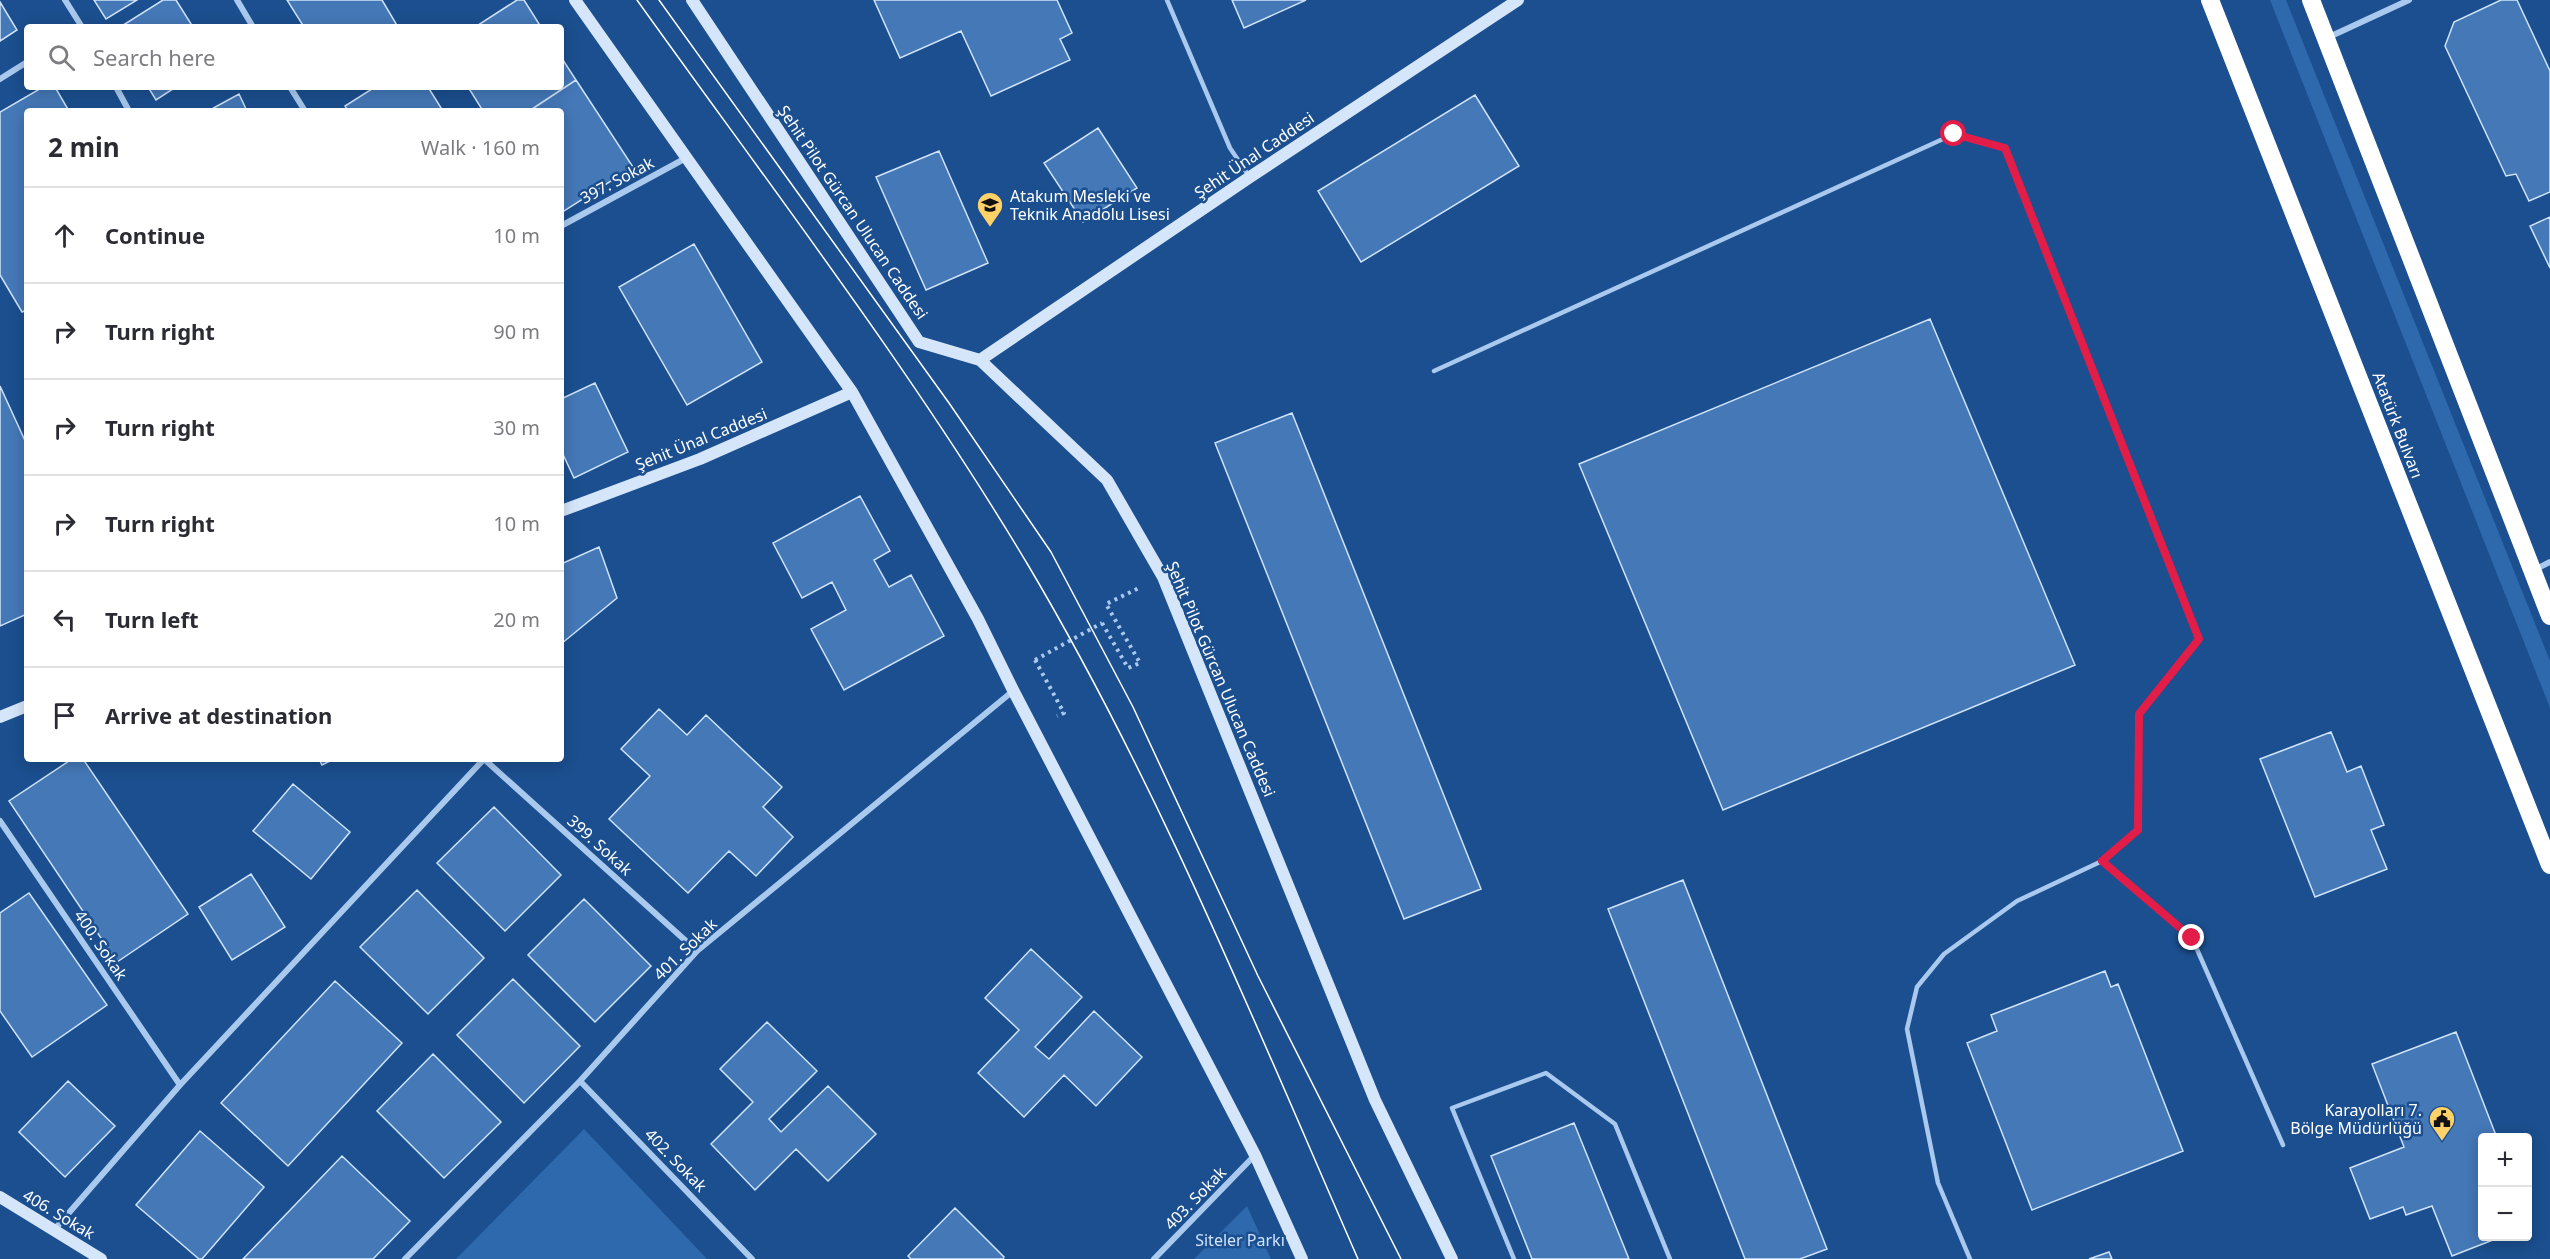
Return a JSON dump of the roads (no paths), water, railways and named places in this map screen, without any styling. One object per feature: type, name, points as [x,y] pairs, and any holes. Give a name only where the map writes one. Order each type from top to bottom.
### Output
[{"type":"highway","name":"Atatürk Bulvarı","points":[[2210,0],[2550,865]]},
{"type":"highway","points":[[2311,0],[2550,616]]},
{"type":"street","points":[[65,0],[80,24]]},
{"type":"street","points":[[237,0],[251,24]]},
{"type":"street","points":[[575,0],[852,392],[978,619],[1255,1155],[1302,1259]]},
{"type":"street","name":"Şehit Pilot Gürcan Ulucan Caddesi","points":[[692,0],[919,342],[980,360],[1107,480],[1163,577],[1375,1100],[1452,1259]]},
{"type":"street","name":"Şehit Ünal Caddesi","points":[[980,360],[1250,177],[1518,0]]},
{"type":"street","points":[[2326,38],[2409,0]]},
{"type":"street","points":[[0,79],[24,64]]},
{"type":"street","points":[[118,90],[127,108]]},
{"type":"street","points":[[292,90],[303,108]]},
{"type":"street","name":"397. Sokak","points":[[564,224],[686,158]]},
{"type":"street","name":"Şehit Ünal Caddesi","points":[[564,511],[700,459],[852,392]]},
{"type":"street","points":[[2532,571],[2550,562]]},
{"type":"street","name":"401. Sokak","points":[[405,1259],[580,1081],[698,951],[1013,690]]},
{"type":"street","points":[[0,717],[24,707]]},
{"type":"street","points":[[54,1230],[180,1085],[481,762]]},
{"type":"street","name":"399. Sokak","points":[[487,762],[698,951]]},
{"type":"street","name":"400. Sokak","points":[[0,821],[180,1085]]},
{"type":"street","name":"402. Sokak","points":[[580,1081],[752,1259]]},
{"type":"street","name":"403. Sokak","points":[[1154,1259],[1255,1155]]},
{"type":"street","name":"406. Sokak","points":[[0,1197],[101,1259]]},
{"type":"lane","points":[[1167,0],[1230,148],[1250,177]]},
{"type":"lane","points":[[1434,371],[1954,134],[2005,148],[2199,639],[2139,714],[2138,830],[2102,861],[2017,901],[1944,954],[1917,987],[1907,1029],[1938,1183],[1970,1259]]},
{"type":"lane","points":[[2102,861],[2192,938],[2283,1145]]},
{"type":"lane","points":[[1514,1259],[1452,1108],[1546,1073],[1615,1124],[1670,1259]]},
{"type":"tram line","points":[[637,0],[888,349],[983,492],[1028,565],[1075,648],[1163,819],[1204,907],[1358,1259]]},
{"type":"tram line","points":[[659,0],[949,403],[1051,552],[1133,707],[1258,976],[1401,1259]]},
{"type":"place","name":"Atakum Mesleki ve Teknik Anadolu Lisesi","points":[[990,228]]},
{"type":"place","name":"Karayolları 7. Bölge Müdürlüğü","points":[[2442,1142]]},
{"type":"park label","name":"Siteler Parkı","points":[[1240,1240]]}]
